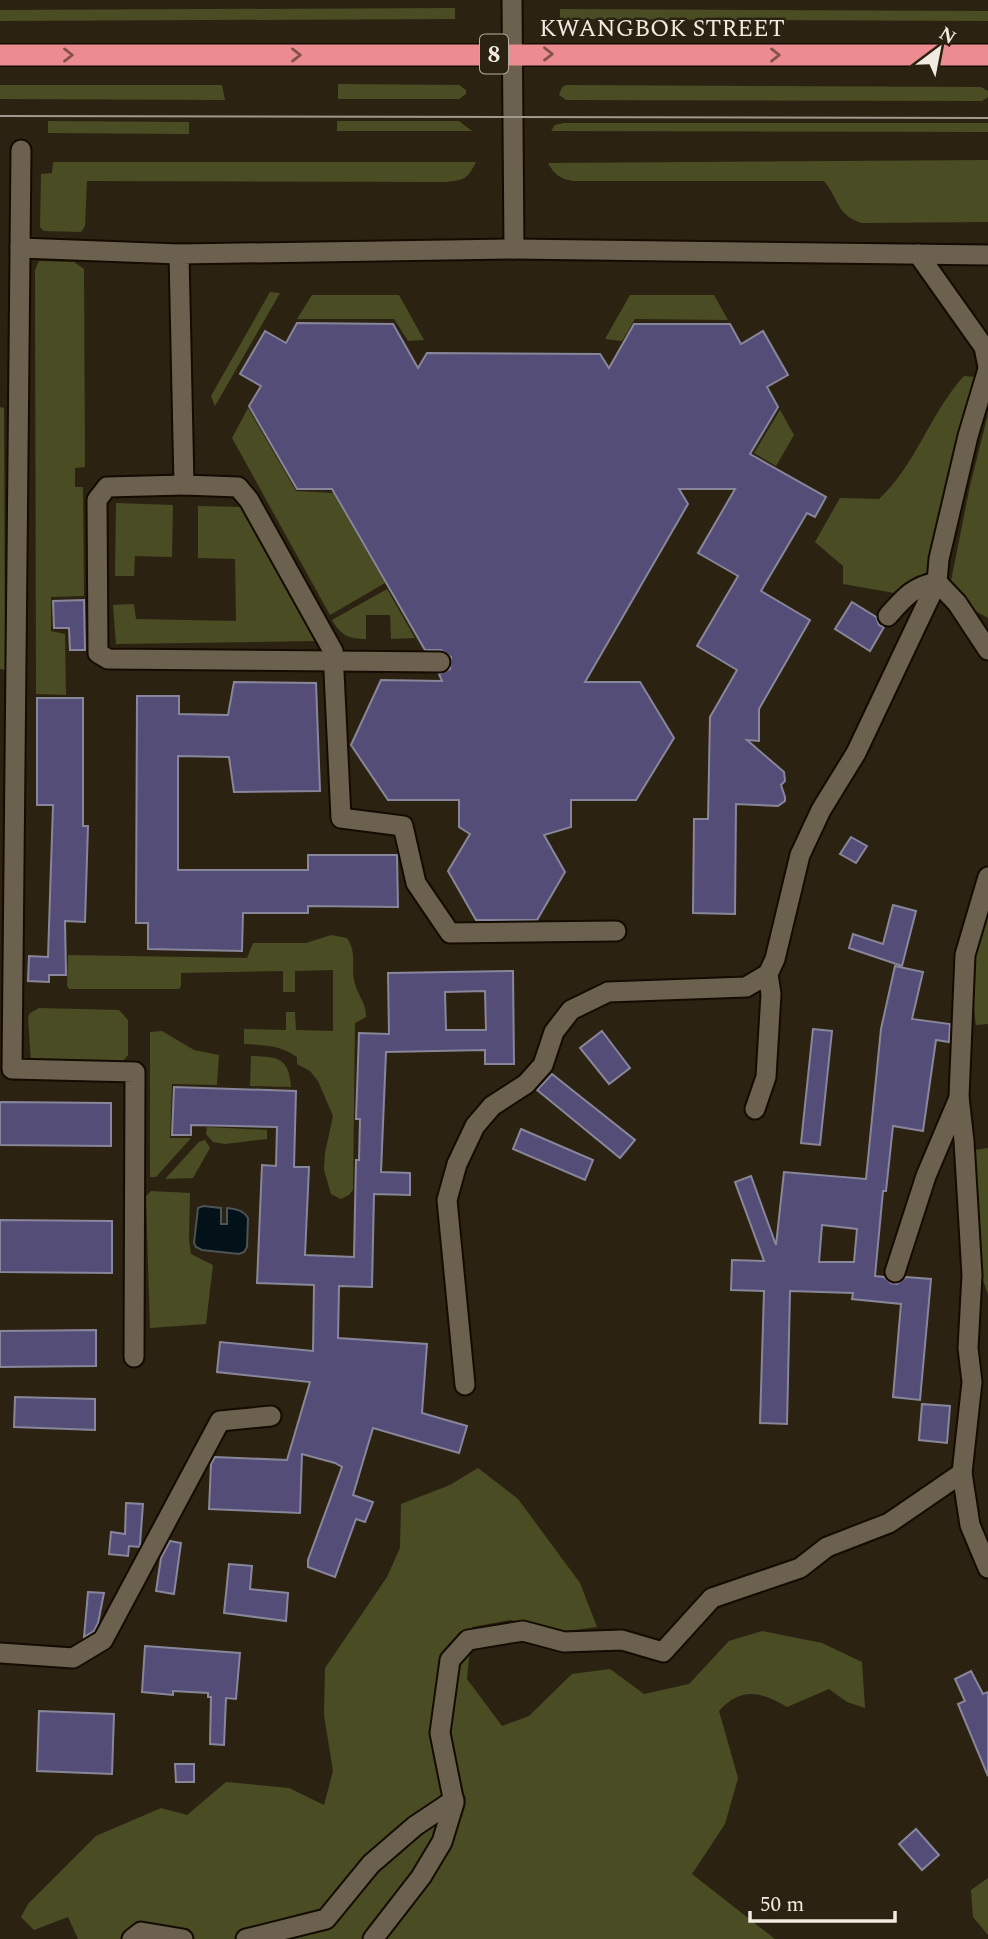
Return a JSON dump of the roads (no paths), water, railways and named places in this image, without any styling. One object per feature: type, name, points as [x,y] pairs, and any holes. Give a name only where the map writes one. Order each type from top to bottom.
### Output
[{"type":"highway","name":"KWANGBOK STREET","points":[[0,55],[988,55]]},
{"type":"street","points":[[512,0],[514,248]]},
{"type":"street","points":[[21,150],[8,800],[12,1069],[135,1072],[134,1357]]},
{"type":"street","points":[[20,248],[179,254],[514,248],[988,255]]},
{"type":"street","points":[[179,254],[184,485]]},
{"type":"street","points":[[755,1110],[766,1077],[771,994],[768,974],[775,959],[800,855],[821,810],[856,753],[937,582],[939,559],[968,436],[988,368],[984,347],[918,254]]},
{"type":"street","points":[[440,662],[334,662],[107,659],[97,653],[97,500],[107,487],[184,485],[238,487],[249,500],[333,651],[334,662],[341,818],[403,826],[415,883],[450,933],[616,931]]},
{"type":"street","points":[[888,616],[905,595],[921,584],[937,582]]},
{"type":"street","points":[[937,582],[957,603],[988,650]]},
{"type":"street","points":[[988,877],[965,956],[959,1097],[972,1275],[968,1348],[972,1382],[962,1473],[970,1525],[988,1568]]},
{"type":"street","points":[[465,1385],[447,1200],[457,1164],[475,1126],[492,1106],[526,1084],[543,1065],[554,1032],[571,1010],[608,992],[746,987],[768,974]]},
{"type":"street","points":[[895,1272],[926,1175],[959,1097]]},
{"type":"street","points":[[0,1653],[73,1658],[103,1640],[220,1421],[271,1416]]},
{"type":"street","points":[[373,1939],[421,1877],[442,1842],[454,1800],[440,1732],[450,1660],[468,1640],[523,1631],[564,1642],[622,1640],[663,1651],[712,1598],[800,1568],[827,1546],[889,1522],[962,1473]]},
{"type":"street","points":[[246,1939],[326,1919],[371,1864],[415,1826],[454,1800]]},
{"type":"street","points":[[132,1939],[141,1932],[183,1939]]},
{"type":"tram line","points":[[0,116],[988,118]]}]
